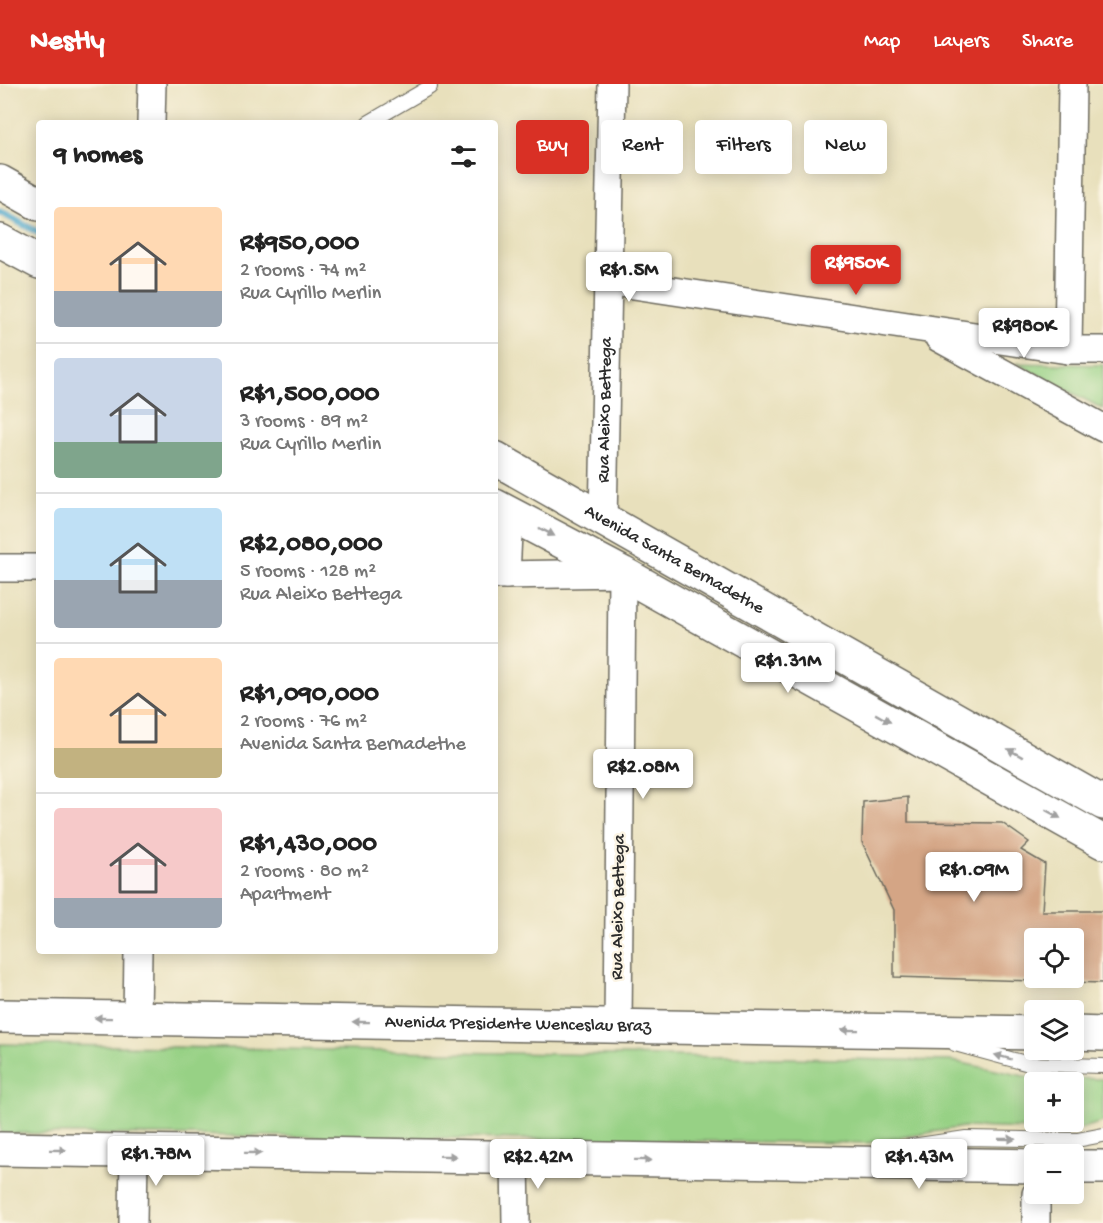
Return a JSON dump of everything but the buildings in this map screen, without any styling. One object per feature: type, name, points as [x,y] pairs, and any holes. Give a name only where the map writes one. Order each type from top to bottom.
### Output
[{"type":"main road","points":[[0,182],[36,202]]},
{"type":"main road","points":[[0,241],[36,260]]},
{"type":"main road","name":"Avenida Santa Bernadethe","points":[[498,460],[1103,802]]},
{"type":"main road","name":"Avenida Santa Bernadethe","points":[[502,509],[622,573],[1103,842]]},
{"type":"main road","name":"Avenida Presidente Wenceslau Braz","points":[[0,1016],[1024,1033]]},
{"type":"main road","points":[[1084,1034],[1103,1034]]},
{"type":"main road","points":[[0,1149],[1024,1166]]},
{"type":"main road","points":[[1084,1167],[1103,1167]]},
{"type":"street","points":[[151,120],[152,84]]},
{"type":"street","name":"Rua Aleixo Bettega","points":[[603,520],[612,84]]},
{"type":"street","points":[[1068,350],[1072,84]]},
{"type":"street","points":[[607,281],[1068,350],[1103,350]]},
{"type":"street","points":[[923,329],[1103,428]]},
{"type":"street","points":[[502,509],[500,575],[622,573]]},
{"type":"street","points":[[0,568],[36,568]]},
{"type":"street","name":"Rua Aleixo Bettega","points":[[618,1026],[622,573]]},
{"type":"street","points":[[136,1018],[138,954]]},
{"type":"street","points":[[133,1223],[134,1151]]},
{"type":"street","points":[[515,1157],[516,1223]]},
{"type":"street","points":[[1036,1204],[1036,1223]]},
{"type":"lane","points":[[373,120],[430,87]]},
{"type":"lane","points":[[908,1031],[1029,1064],[1103,1066]]},
{"type":"lane","points":[[803,1162],[966,1138],[1077,1140],[1103,1135]]},
{"type":"green space","points":[[1016,363],[1103,365],[1103,409]]},
{"type":"green space","points":[[0,1044],[952,1061],[1024,1076],[1024,1129],[963,1127],[867,1143],[0,1133]]},
{"type":"green space","points":[[1084,1078],[1103,1079],[1103,1122],[1084,1128]]},
{"type":"waterway","points":[[0,212],[36,231]]}]
